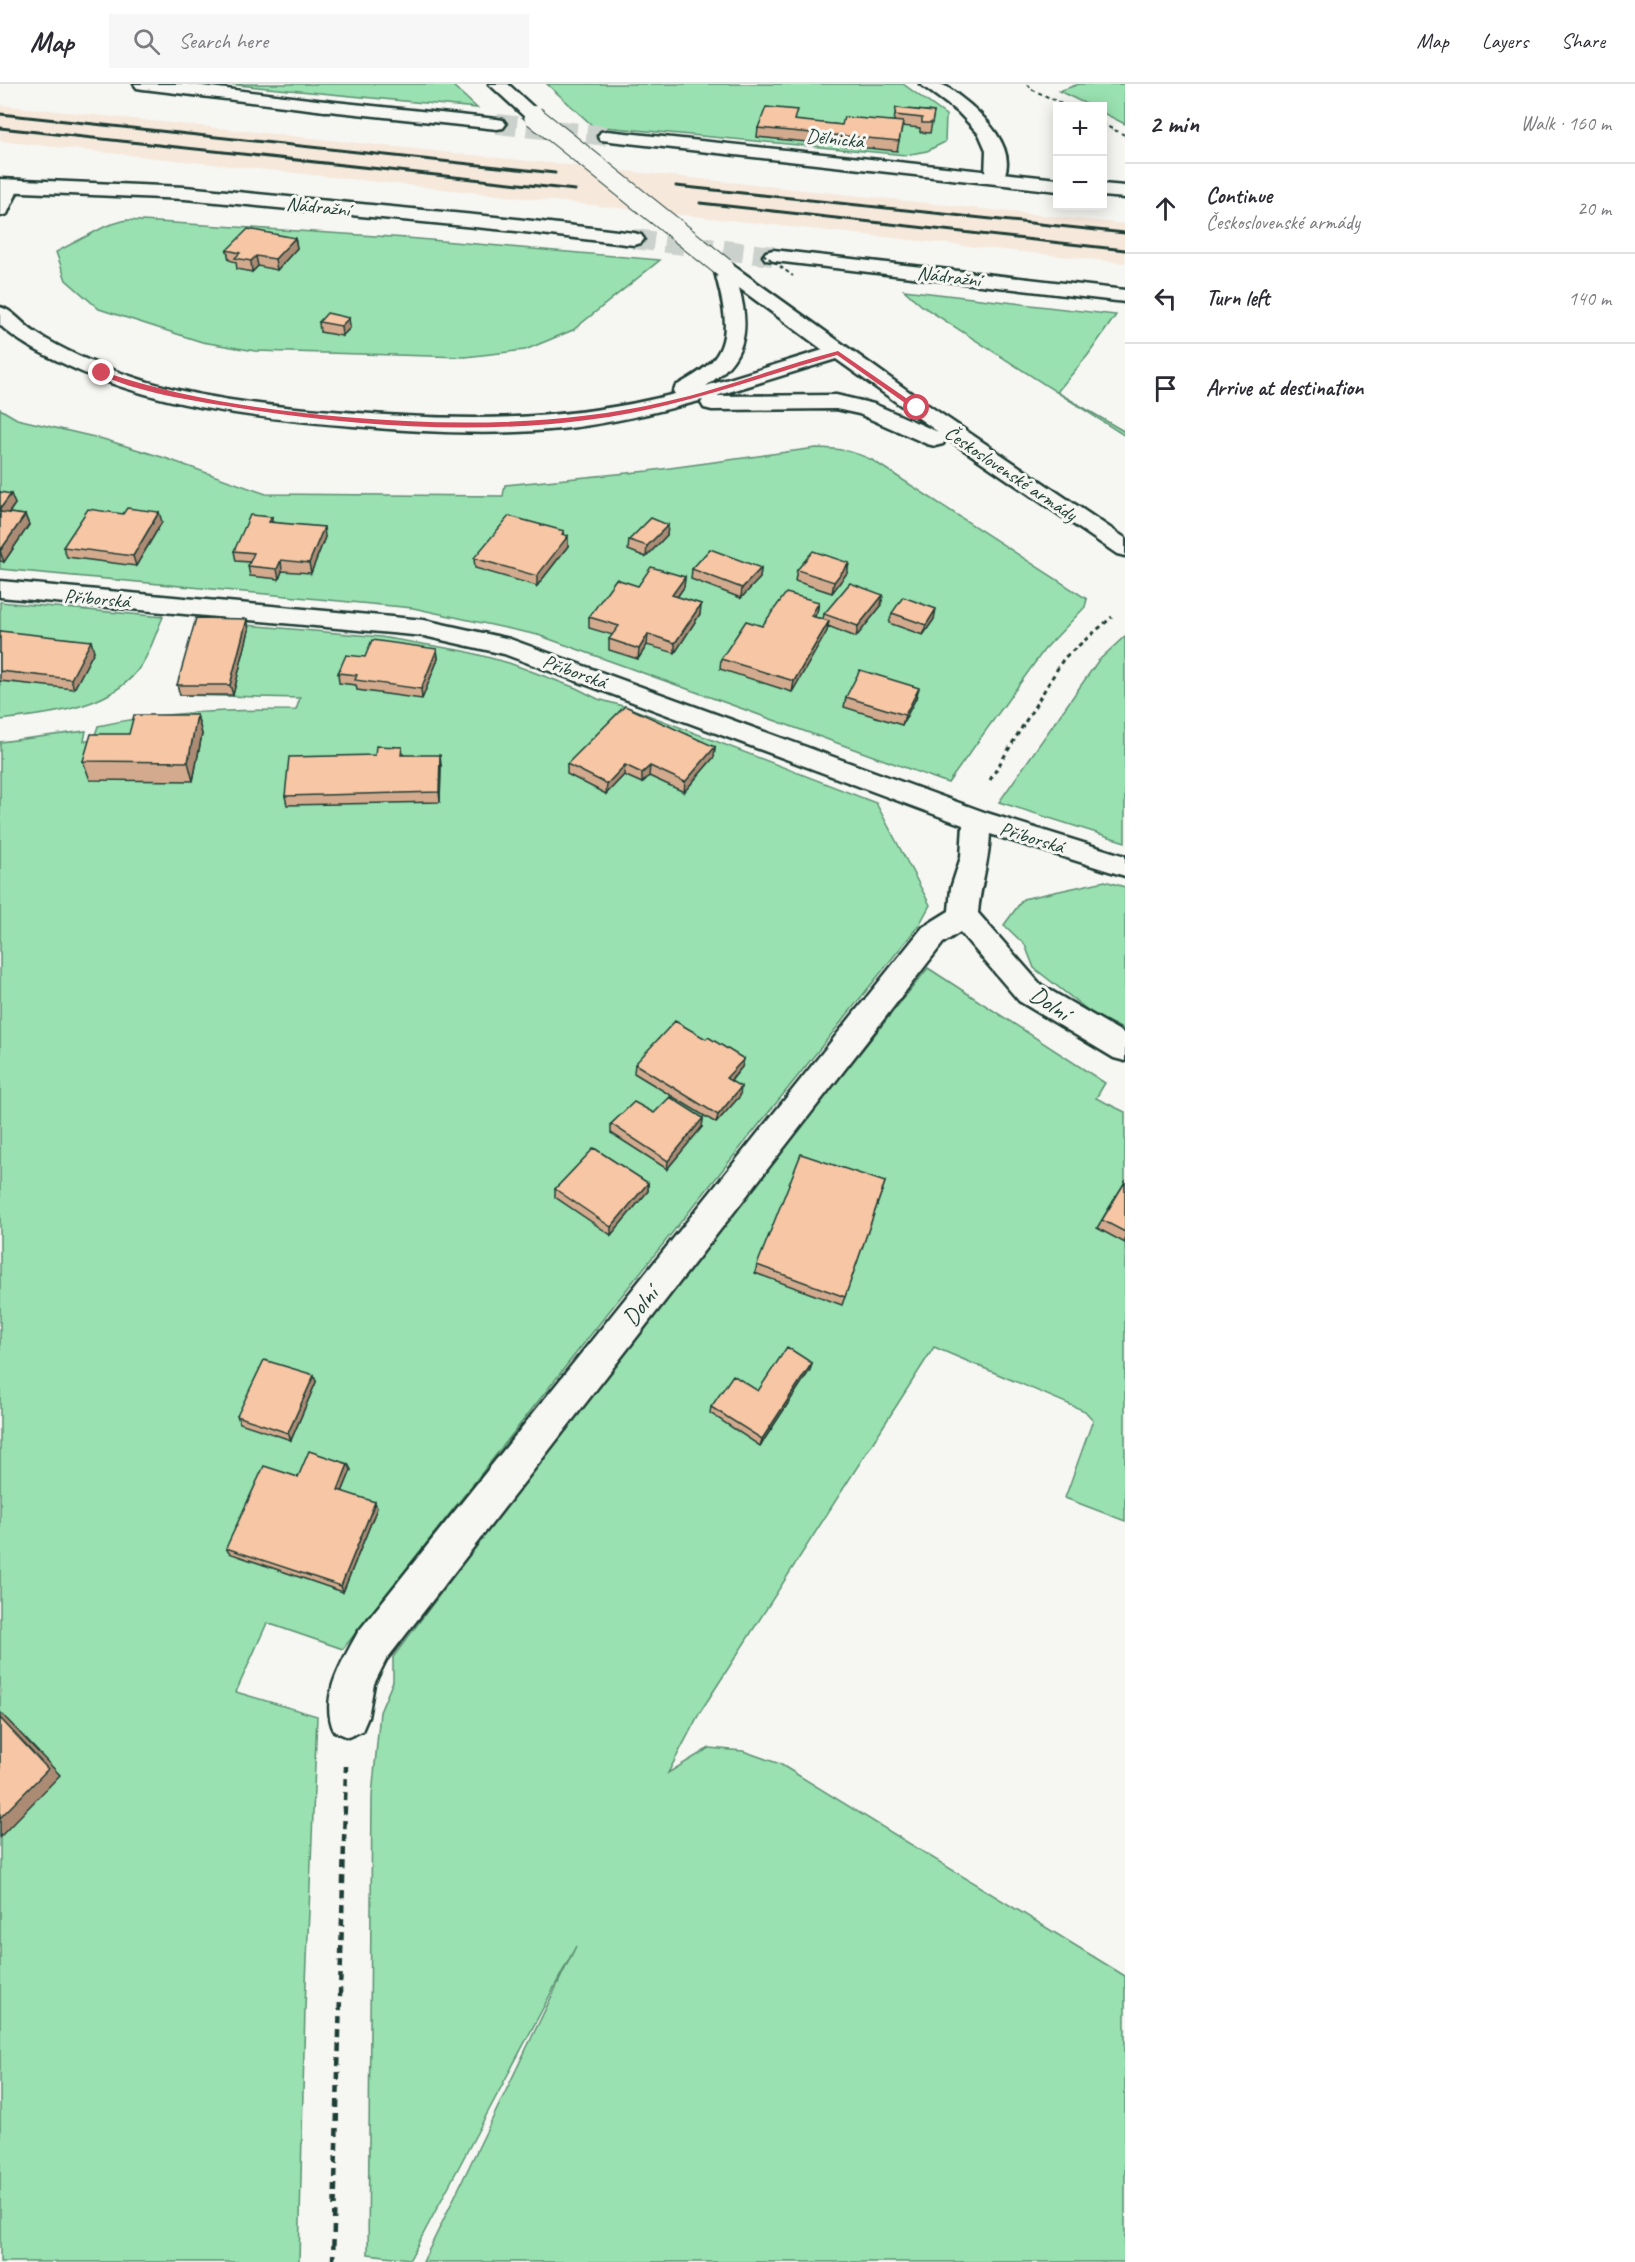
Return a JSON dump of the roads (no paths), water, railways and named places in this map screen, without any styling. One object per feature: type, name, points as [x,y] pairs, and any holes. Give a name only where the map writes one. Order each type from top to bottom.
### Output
[{"type":"street","points":[[143,84],[497,124]]},
{"type":"street","name":"Československé armády","points":[[498,84],[534,117],[724,268],[838,352],[1003,468],[1125,549]]},
{"type":"street","points":[[523,84],[534,117]]},
{"type":"street","points":[[929,84],[966,111],[992,140],[996,152],[994,178]]},
{"type":"street","name":"Dělnická","points":[[607,136],[1053,184]]},
{"type":"street","points":[[0,210],[5,185]]},
{"type":"street","name":"Nádražní","points":[[5,185],[185,193],[516,225],[634,239]]},
{"type":"street","points":[[1107,190],[1125,192]]},
{"type":"street","name":"Nádražní","points":[[773,256],[1125,296]]},
{"type":"street","points":[[665,404],[718,366],[731,350],[736,333],[736,314],[724,268]]},
{"type":"street","points":[[0,313],[31,338],[63,356],[102,373],[144,387],[239,408],[342,419],[450,426],[560,422],[665,404],[838,352]]},
{"type":"street","points":[[665,404],[817,400],[850,404],[1003,468]]},
{"type":"street","name":"Příborská","points":[[0,589],[424,627],[473,637],[510,647],[977,820],[1125,866]]},
{"type":"street","points":[[963,916],[965,888],[975,857],[977,820]]},
{"type":"street","name":"Dolní","points":[[348,1717],[354,1680],[372,1646],[933,935],[963,916],[1030,993],[1125,1049]]},
{"type":"tunnel","points":[[497,124],[607,136]]},
{"type":"tunnel","points":[[634,239],[773,256]]},
{"type":"railway","points":[[0,114],[555,173]]},
{"type":"railway","points":[[0,128],[575,190]]},
{"type":"railway","points":[[676,186],[1125,233]]},
{"type":"railway","points":[[700,203],[1125,250]]}]
